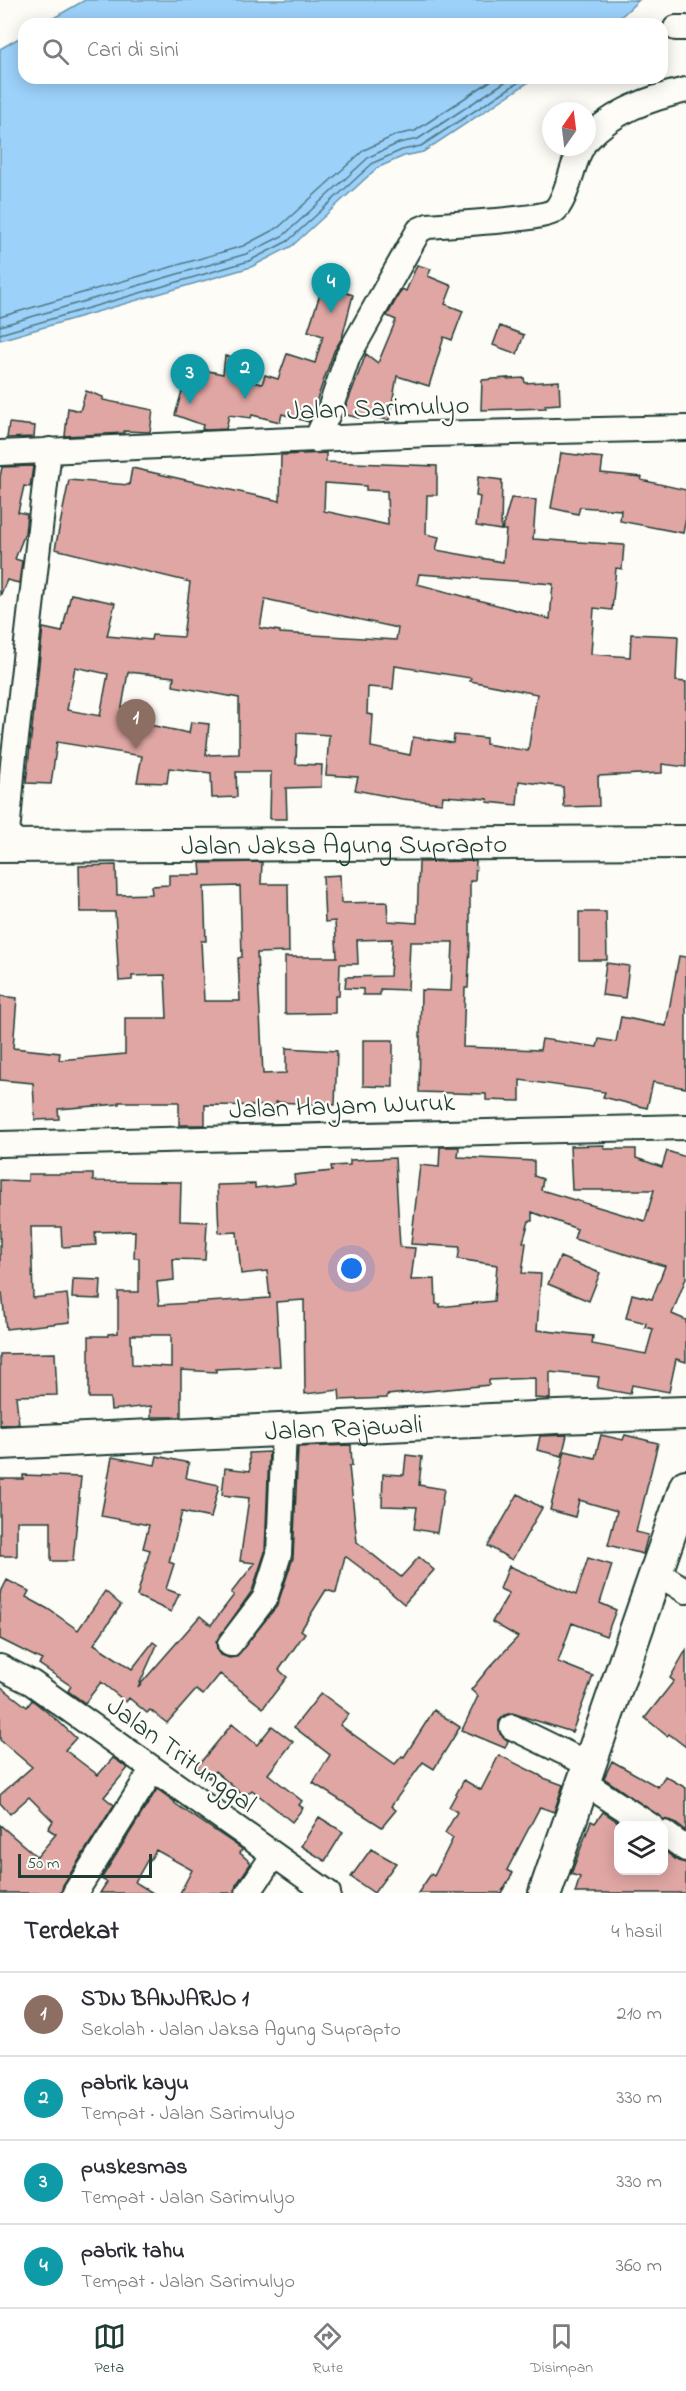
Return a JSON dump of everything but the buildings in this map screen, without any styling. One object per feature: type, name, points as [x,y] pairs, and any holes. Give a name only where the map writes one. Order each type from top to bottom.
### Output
[{"type":"main road","name":"Jalan Jaksa Agung Suprapto","points":[[3,846],[686,842]]},
{"type":"main road","name":"Jalan Rajawali","points":[[0,1443],[686,1413]]},
{"type":"main road","points":[[545,1893],[686,1486]]},
{"type":"street","points":[[596,131],[605,122],[630,109],[658,97],[686,90]]},
{"type":"street","points":[[316,440],[330,409],[348,356],[419,230],[428,226],[536,216],[554,211],[561,201],[577,156]]},
{"type":"street","name":"Jalan Sarimulyo","points":[[0,453],[430,434],[686,428]]},
{"type":"street","points":[[3,846],[49,450]]},
{"type":"street","name":"Jalan Hayam Wuruk","points":[[0,1144],[686,1127]]},
{"type":"street","points":[[230,1644],[265,1598],[279,1554],[284,1430]]},
{"type":"street","points":[[656,1572],[686,1591]]},
{"type":"street","name":"Jalan Tritunggal","points":[[0,1667],[32,1683],[328,1893]]},
{"type":"street","points":[[512,1727],[587,1774],[645,1821]]},
{"type":"street","points":[[75,1893],[153,1769]]},
{"type":"street","points":[[668,1836],[686,1849]]},
{"type":"street","points":[[248,1893],[273,1856]]},
{"type":"water","points":[[85,0],[639,0],[620,18],[54,18]]},
{"type":"water","points":[[18,38],[18,84],[526,84],[423,152],[404,156],[377,168],[292,246],[251,267],[0,340],[0,49]]},
{"type":"place","name":"pabrik tahu","points":[[331,313]]},
{"type":"place","name":"pabrik kayu","points":[[245,399]]},
{"type":"place","name":"puskesmas","points":[[190,404]]},
{"type":"place","name":"SDN BANJARJO 1","points":[[136,749]]}]
